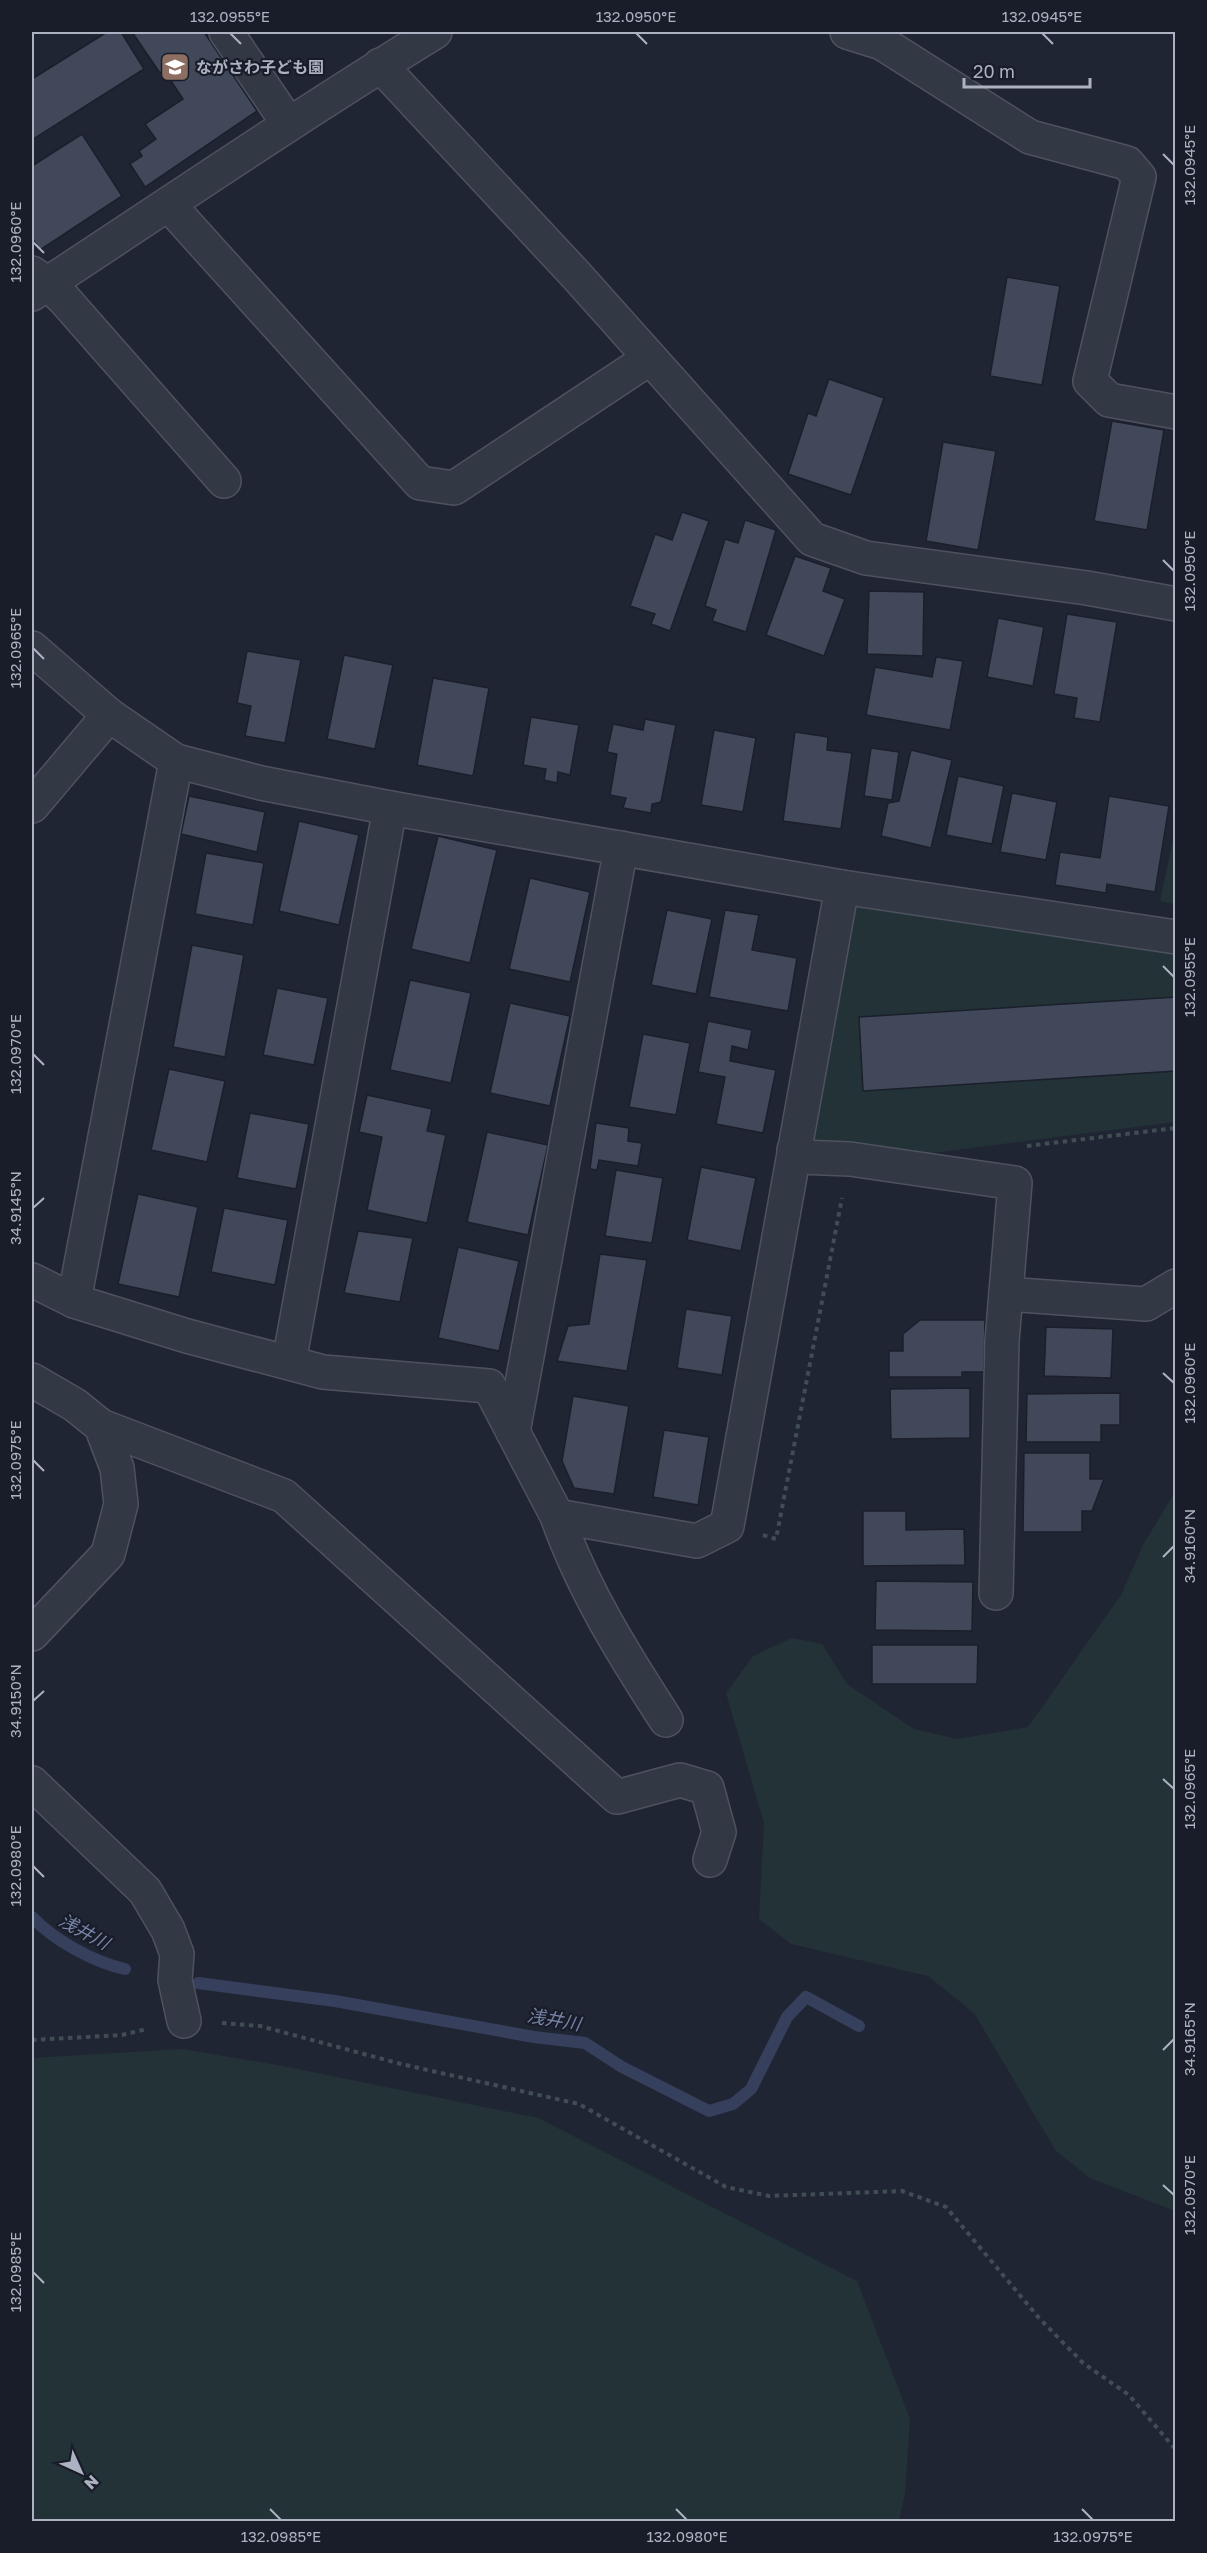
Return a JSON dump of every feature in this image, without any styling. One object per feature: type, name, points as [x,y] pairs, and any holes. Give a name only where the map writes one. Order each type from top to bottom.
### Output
[{"type":"street","points":[[226,32],[288,123]]},
{"type":"street","points":[[224,481],[125,367],[37,284],[169,204],[288,123],[435,32]]},
{"type":"street","points":[[847,32],[882,43],[1030,137],[1126,163],[1138,177],[1090,381],[1109,400],[1176,412]]},
{"type":"street","points":[[380,66],[553,250],[812,539],[866,558],[1088,588],[1176,604]]},
{"type":"street","points":[[169,204],[420,483],[453,488],[650,358]]},
{"type":"street","points":[[32,648],[108,715],[176,761],[261,783],[390,808],[842,887],[1176,937]]},
{"type":"street","points":[[32,806],[108,715]]},
{"type":"street","points":[[74,1300],[176,761]]},
{"type":"street","points":[[289,1362],[390,808]]},
{"type":"street","points":[[513,1432],[621,848]]},
{"type":"street","points":[[557,1516],[697,1541],[727,1526],[842,887]]},
{"type":"street","points":[[794,1150],[799,1157],[850,1159],[1015,1183],[999,1412],[996,1593]]},
{"type":"street","points":[[32,1280],[74,1300],[187,1336],[322,1372],[489,1386],[557,1516],[570,1552],[609,1632],[666,1720]]},
{"type":"street","points":[[1006,1294],[1146,1304],[1176,1286]]},
{"type":"street","points":[[32,1380],[75,1405],[101,1426],[284,1496],[616,1797],[680,1780],[706,1788],[719,1832],[710,1860]]},
{"type":"street","points":[[32,1634],[108,1554],[121,1504],[117,1468],[101,1426]]},
{"type":"street","points":[[32,1783],[145,1891],[168,1929],[177,1954],[175,1980],[184,2020]]},
{"type":"path","points":[[1021,1147],[1176,1128]]},
{"type":"path","points":[[727,1526],[776,1539],[850,1159]]},
{"type":"path","points":[[32,2040],[122,2036],[184,2020],[260,2026],[401,2064],[579,2104],[726,2187],[769,2196],[902,2192],[946,2207],[1039,2318],[1083,2363],[1129,2395],[1176,2450]]},
{"type":"shaded area","points":[[1175,830],[1175,904],[1160,901]]},
{"type":"shaded area","points":[[855,900],[1175,950],[1175,1122],[901,1157],[802,1150]]},
{"type":"shaded area","points":[[1175,1492],[1176,2211],[1090,2178],[1056,2151],[974,2013],[928,1976],[791,1944],[759,1919],[764,1823],[726,1693],[753,1656],[792,1638],[822,1644],[847,1684],[914,1729],[957,1739],[1028,1727],[1121,1595],[1143,1545]]},
{"type":"shaded area","points":[[182,2049],[283,2066],[538,2118],[857,2281],[910,2419],[905,2493],[899,2521],[32,2521],[32,2058]]},
{"type":"building","points":[[107,32],[121,32],[144,69],[32,140],[32,79]]},
{"type":"building","points":[[132,32],[204,32],[257,111],[145,187],[130,164],[142,156],[139,151],[156,139],[145,124],[183,99],[164,70],[160,73]]},
{"type":"building","points":[[82,134],[122,196],[40,250],[32,238],[32,166]]},
{"type":"building","points":[[1007,277],[1060,286],[1042,385],[990,376]]},
{"type":"building","points":[[829,379],[884,398],[851,495],[788,474],[808,413],[816,416]]},
{"type":"building","points":[[1112,421],[1164,430],[1147,530],[1094,521]]},
{"type":"building","points":[[943,442],[996,451],[978,550],[926,541]]},
{"type":"building","points":[[682,512],[709,521],[670,631],[651,624],[655,614],[630,606],[655,534],[672,540]]},
{"type":"building","points":[[745,520],[776,530],[746,632],[712,621],[716,610],[705,606],[725,539],[738,543]]},
{"type":"building","points":[[795,556],[831,568],[823,591],[845,599],[824,656],[766,635]]},
{"type":"building","points":[[869,591],[924,592],[923,656],[867,654]]},
{"type":"building","points":[[1067,614],[1117,622],[1100,722],[1074,718],[1077,698],[1054,694]]},
{"type":"building","points":[[998,618],[1044,627],[1033,686],[987,677]]},
{"type":"building","points":[[247,651],[301,660],[285,743],[245,736],[251,706],[237,703]]},
{"type":"building","points":[[344,655],[393,665],[375,749],[327,739]]},
{"type":"building","points":[[936,657],[963,661],[950,730],[866,715],[875,667],[932,677]]},
{"type":"building","points":[[433,678],[489,688],[473,776],[417,765]]},
{"type":"building","points":[[531,717],[579,725],[570,775],[558,772],[557,783],[544,780],[546,769],[523,765]]},
{"type":"building","points":[[645,719],[676,725],[661,802],[652,804],[651,813],[623,808],[626,798],[610,795],[617,754],[607,752],[613,724],[643,730]]},
{"type":"building","points":[[714,730],[756,738],[743,812],[701,805]]},
{"type":"building","points":[[795,732],[828,737],[827,750],[852,753],[841,829],[783,821]]},
{"type":"building","points":[[871,748],[899,752],[892,800],[864,796]]},
{"type":"building","points":[[911,750],[952,760],[931,848],[881,836],[888,803],[899,801]]},
{"type":"building","points":[[958,776],[1004,786],[992,844],[946,835]]},
{"type":"building","points":[[1012,793],[1057,802],[1046,860],[1000,852]]},
{"type":"building","points":[[189,796],[265,812],[257,852],[181,834]]},
{"type":"building","points":[[1109,796],[1169,806],[1155,892],[1107,884],[1106,893],[1055,885],[1060,852],[1100,858]]},
{"type":"building","points":[[299,821],[359,835],[339,925],[279,911]]},
{"type":"building","points":[[438,836],[497,850],[470,963],[411,949]]},
{"type":"building","points":[[206,853],[264,863],[253,925],[195,914]]},
{"type":"building","points":[[530,878],[590,892],[570,982],[509,969]]},
{"type":"building","points":[[667,910],[712,919],[696,994],[651,985]]},
{"type":"building","points":[[725,910],[759,915],[752,950],[797,958],[788,1011],[709,997]]},
{"type":"building","points":[[192,945],[244,955],[225,1057],[173,1047]]},
{"type":"building","points":[[410,980],[471,993],[451,1083],[390,1070]]},
{"type":"building","points":[[277,988],[328,998],[314,1065],[263,1055]]},
{"type":"building","points":[[1176,997],[1176,1071],[863,1091],[859,1017]]},
{"type":"building","points":[[510,1003],[570,1016],[550,1106],[490,1093]]},
{"type":"building","points":[[708,1021],[752,1030],[748,1050],[732,1046],[730,1061],[776,1070],[763,1133],[716,1124],[725,1077],[698,1072]]},
{"type":"building","points":[[643,1034],[690,1043],[676,1115],[629,1107]]},
{"type":"building","points":[[169,1069],[225,1081],[207,1162],[151,1150]]},
{"type":"building","points":[[367,1095],[432,1109],[427,1131],[446,1135],[427,1223],[367,1210],[382,1137],[359,1132]]},
{"type":"building","points":[[250,1113],[309,1124],[296,1189],[237,1178]]},
{"type":"building","points":[[596,1123],[629,1128],[628,1141],[642,1143],[638,1166],[599,1160],[597,1170],[590,1169]]},
{"type":"building","points":[[487,1132],[548,1145],[528,1235],[467,1222]]},
{"type":"building","points":[[701,1167],[756,1178],[741,1251],[687,1240]]},
{"type":"building","points":[[616,1170],[663,1178],[652,1243],[605,1236]]},
{"type":"building","points":[[138,1194],[198,1207],[179,1297],[118,1284]]},
{"type":"building","points":[[224,1208],[288,1220],[275,1285],[211,1272]]},
{"type":"building","points":[[358,1231],[413,1238],[400,1302],[344,1293]]},
{"type":"building","points":[[458,1247],[519,1261],[499,1351],[438,1338]]},
{"type":"building","points":[[600,1254],[647,1260],[627,1371],[557,1361],[568,1326],[589,1324]]},
{"type":"building","points":[[686,1309],[732,1316],[722,1375],[677,1368]]},
{"type":"building","points":[[920,1320],[985,1320],[984,1372],[962,1372],[962,1377],[889,1377],[889,1351],[903,1351],[903,1334]]},
{"type":"building","points":[[1046,1327],[1113,1329],[1111,1378],[1044,1376]]},
{"type":"building","points":[[970,1388],[970,1438],[891,1439],[890,1389]]},
{"type":"building","points":[[1120,1393],[1120,1425],[1101,1425],[1101,1442],[1026,1442],[1027,1394]]},
{"type":"building","points":[[573,1396],[629,1406],[614,1494],[574,1488],[562,1461]]},
{"type":"building","points":[[664,1430],[709,1437],[698,1505],[653,1497]]},
{"type":"building","points":[[1024,1453],[1090,1453],[1090,1479],[1104,1479],[1092,1511],[1082,1511],[1082,1532],[1023,1532]]},
{"type":"building","points":[[863,1511],[906,1511],[906,1530],[964,1529],[965,1565],[863,1566]]},
{"type":"building","points":[[876,1581],[973,1582],[972,1631],[875,1630]]},
{"type":"building","points":[[872,1645],[978,1645],[977,1684],[872,1684]]},
{"type":"waterway","name":"浅井川","points":[[32,1917],[51,1934],[87,1956],[125,1969]]},
{"type":"waterway","name":"浅井川","points":[[198,1983],[335,2001],[534,2037],[585,2043],[622,2067],[709,2111],[733,2104],[751,2089],[787,2017],[806,1997],[859,2026]]},
{"type":"place","name":"ながさわ子ども園","points":[[175,67]]}]
